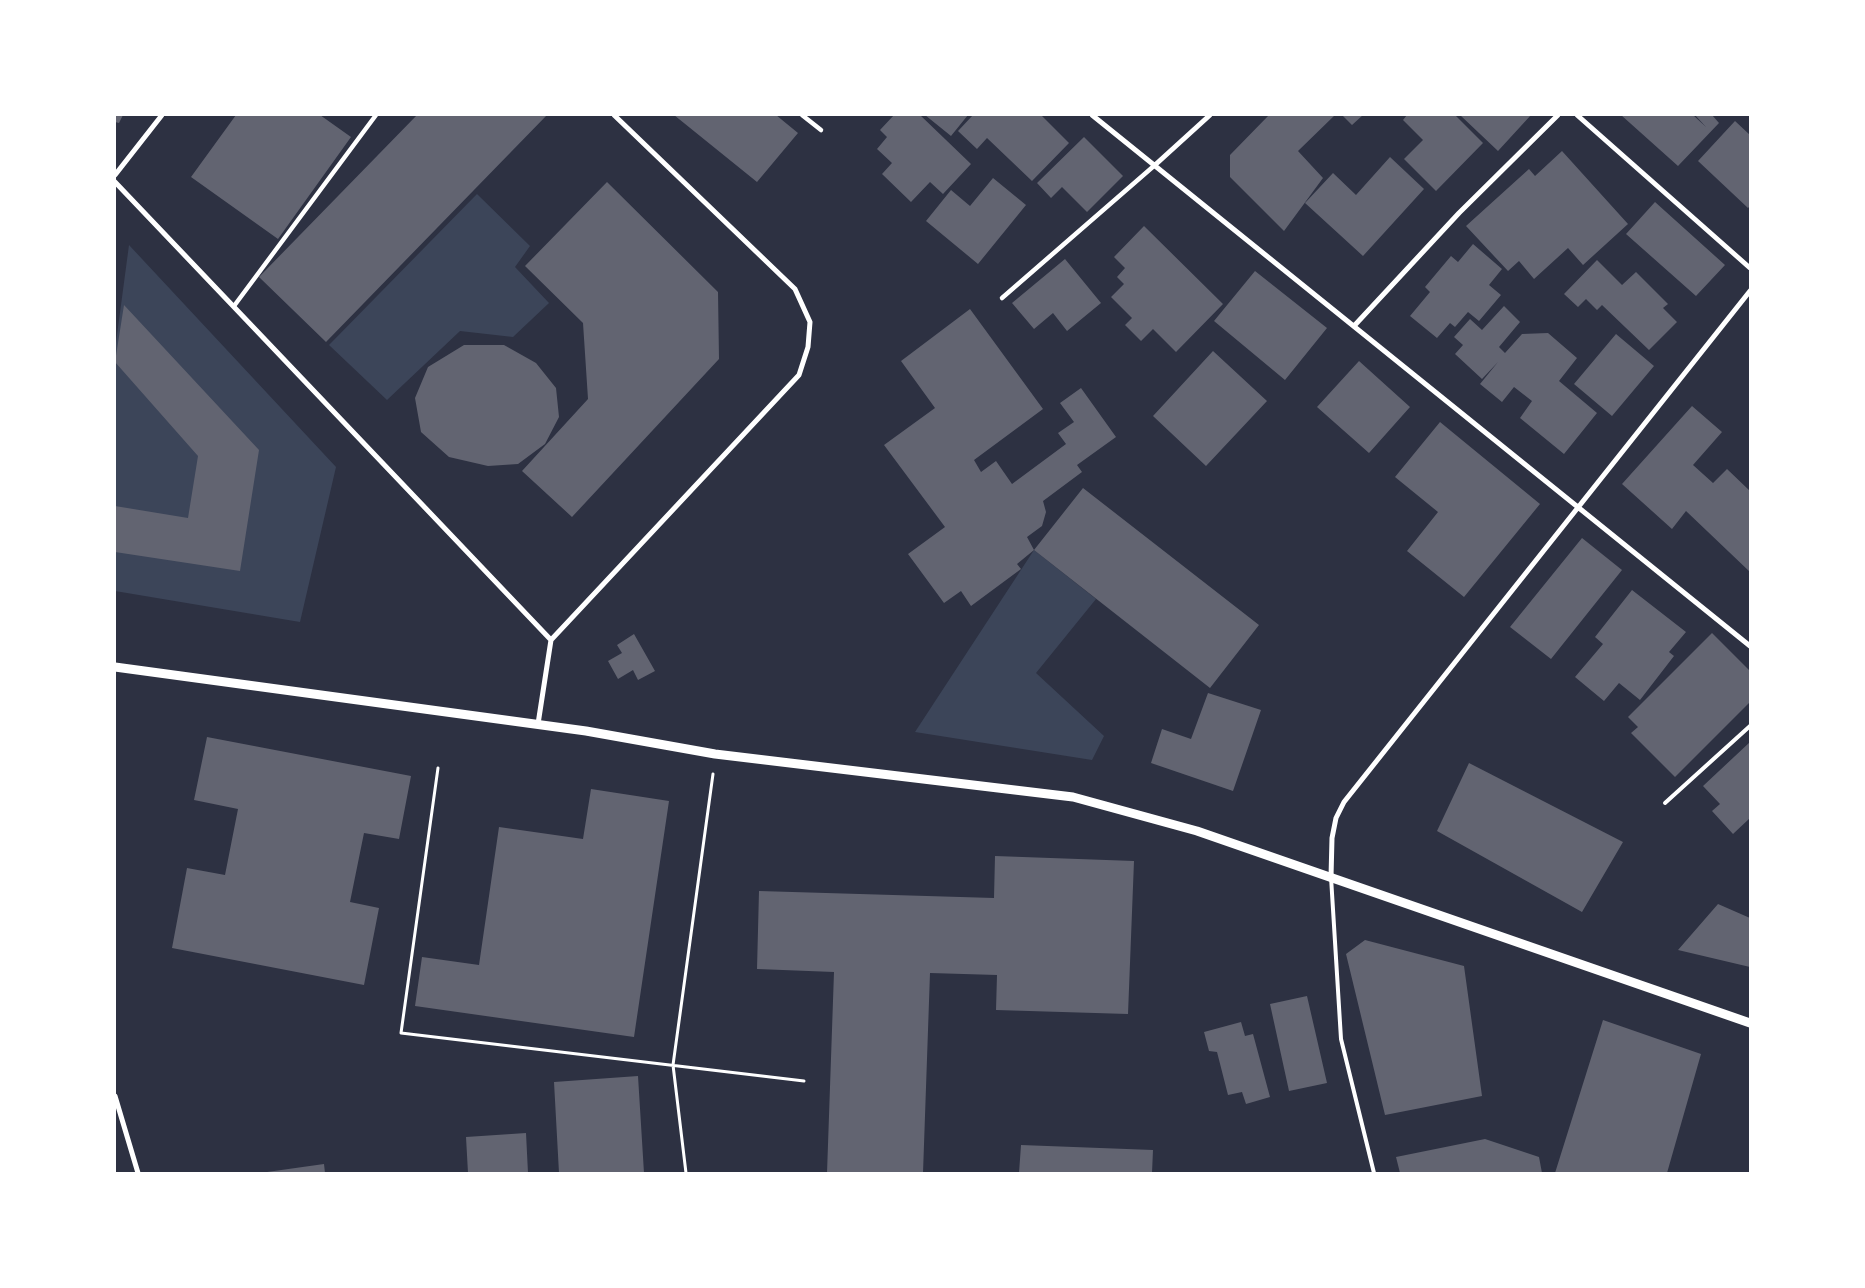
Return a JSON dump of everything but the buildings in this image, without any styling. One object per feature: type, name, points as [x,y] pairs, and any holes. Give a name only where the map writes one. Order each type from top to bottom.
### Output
[{"type":"street","points":[[115,175],[162,115]]},
{"type":"street","points":[[234,306],[376,115]]},
{"type":"street","points":[[538,724],[551,640],[799,375],[808,347],[810,322],[796,289],[614,115]]},
{"type":"street","points":[[802,115],[821,130]]},
{"type":"street","points":[[1092,115],[1750,646]]},
{"type":"street","points":[[1002,298],[1210,115]]},
{"type":"street","points":[[1354,326],[1460,213],[1558,115]]},
{"type":"street","points":[[1577,115],[1750,268]]},
{"type":"street","points":[[115,182],[551,640]]},
{"type":"street","points":[[1331,877],[1332,838],[1336,818],[1344,802],[1750,291]]},
{"type":"street","points":[[115,667],[538,724],[716,754],[1072,798],[1197,831],[1750,1023]]},
{"type":"street","points":[[115,1096],[138,1173]]},
{"type":"lane","points":[[1665,803],[1750,726]]},
{"type":"lane","points":[[1331,877],[1340,1039],[1374,1173]]},
{"type":"path","points":[[686,1173],[673,1065],[716,754]]},
{"type":"path","points":[[438,768],[401,1032],[804,1081]]},
{"type":"shaded area","points":[[477,194],[530,246],[515,267],[549,303],[513,337],[460,331],[387,400],[329,345]]},
{"type":"shaded area","points":[[129,245],[336,467],[300,622],[115,591],[115,350]]},
{"type":"shaded area","points":[[1034,550],[1096,599],[1036,673],[1104,736],[1092,760],[915,732]]}]
